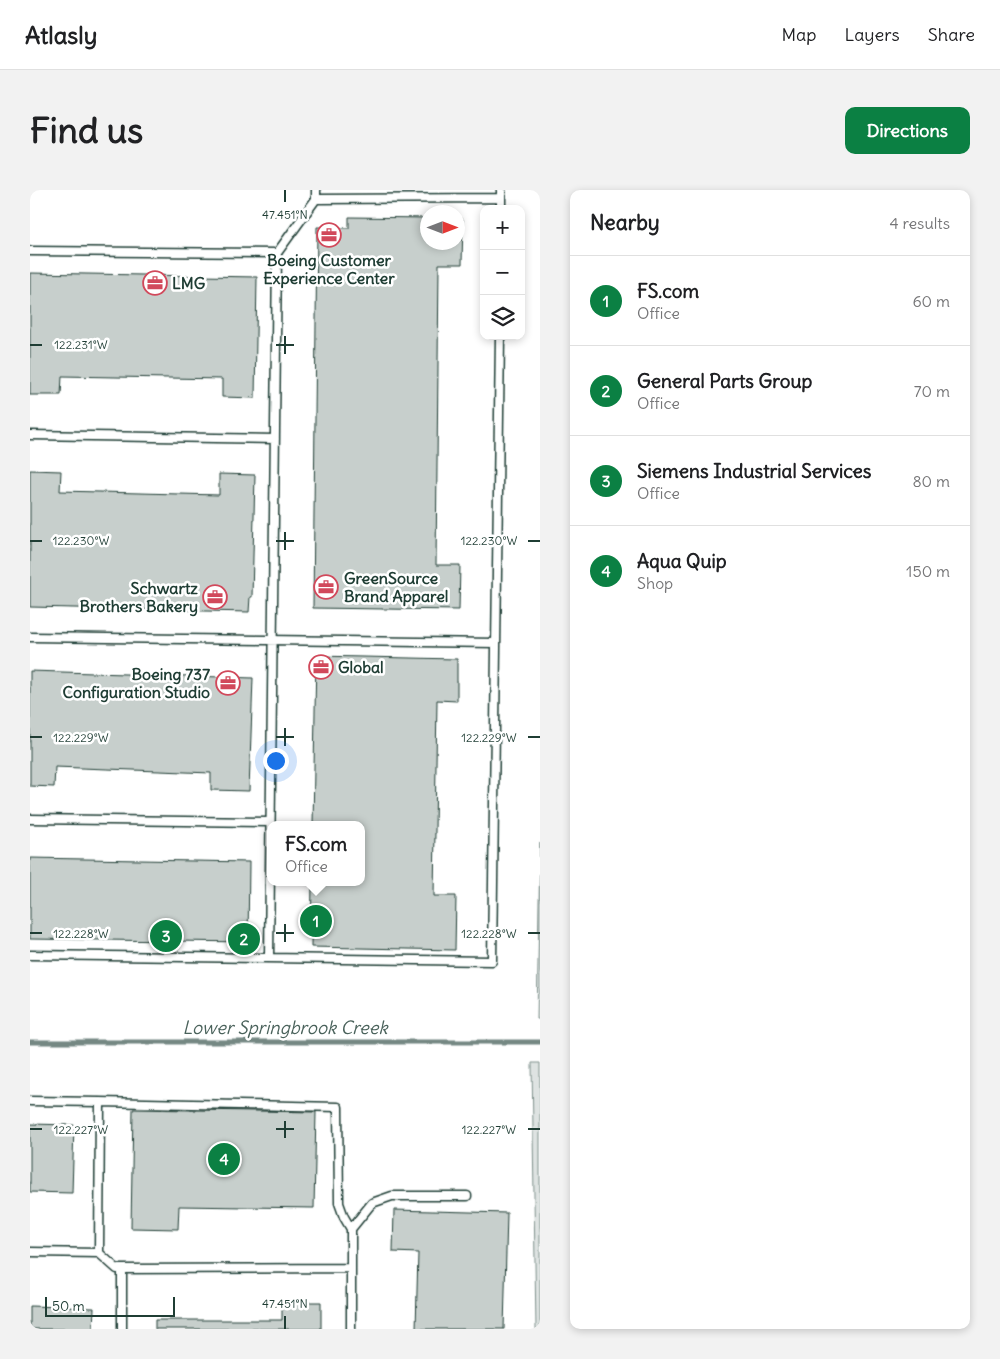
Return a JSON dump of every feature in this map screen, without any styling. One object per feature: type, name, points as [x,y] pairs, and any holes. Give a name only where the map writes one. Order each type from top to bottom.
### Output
[{"type":"lane","points":[[270,821],[277,253],[316,199],[316,190]]},
{"type":"lane","points":[[316,199],[501,194]]},
{"type":"lane","points":[[30,251],[277,253]]},
{"type":"lane","points":[[30,955],[492,961],[500,340]]},
{"type":"lane","points":[[30,435],[275,439]]},
{"type":"lane","points":[[30,637],[496,643]]},
{"type":"lane","points":[[30,819],[267,822]]},
{"type":"lane","points":[[269,958],[270,886]]},
{"type":"lane","points":[[30,1102],[338,1107],[339,1203],[351,1229],[351,1329]]},
{"type":"lane","points":[[99,1253],[100,1102]]},
{"type":"lane","points":[[351,1229],[372,1203],[392,1196],[467,1196]]},
{"type":"lane","points":[[30,1252],[99,1253],[117,1269],[351,1268]]},
{"type":"lane","points":[[122,1269],[122,1329]]},
{"type":"shaded area","points":[[540,843],[540,1019],[537,1019]]},
{"type":"shaded area","points":[[532,1063],[540,1063],[540,1329],[536,1329]]},
{"type":"building","points":[[349,217],[420,218],[420,250],[462,250],[462,264],[439,264],[436,565],[460,565],[459,610],[313,608],[317,227],[349,228]]},
{"type":"building","points":[[30,273],[257,277],[255,398],[222,397],[222,379],[62,376],[61,395],[30,395]]},
{"type":"building","points":[[30,470],[61,471],[60,491],[219,495],[219,474],[255,475],[252,597],[250,597],[249,612],[30,607]]},
{"type":"building","points":[[316,656],[457,659],[457,701],[437,700],[434,896],[456,896],[455,950],[311,947],[312,886],[365,886],[365,821],[313,821]]},
{"type":"building","points":[[30,671],[253,678],[249,791],[211,790],[211,773],[55,767],[54,787],[30,786]]},
{"type":"building","points":[[30,858],[249,862],[248,942],[30,939]]},
{"type":"building","points":[[133,1109],[316,1112],[314,1208],[179,1206],[178,1229],[131,1228]]},
{"type":"building","points":[[30,1124],[74,1125],[72,1193],[30,1192]]},
{"type":"building","points":[[394,1210],[507,1213],[504,1329],[416,1329],[418,1253],[393,1252]]},
{"type":"building","points":[[282,1302],[321,1302],[321,1329],[155,1329],[155,1320],[282,1320]]},
{"type":"building","points":[[30,1306],[94,1308],[93,1329],[30,1329]]},
{"type":"waterway","name":"Lower Springbrook Creek","points":[[30,1042],[540,1042]]},
{"type":"place","name":"Boeing Customer Experience Center","points":[[329,235]]},
{"type":"place","name":"LMG","points":[[155,283]]},
{"type":"place","name":"GreenSource Brand Apparel","points":[[326,587]]},
{"type":"place","name":"Schwartz Brothers Bakery","points":[[215,597]]},
{"type":"place","name":"Global","points":[[321,667]]},
{"type":"place","name":"Boeing 737 Configuration Studio","points":[[228,683]]},
{"type":"place","name":"FS.com","points":[[316,921]]},
{"type":"place","name":"Siemens Industrial Services","points":[[166,936]]},
{"type":"place","name":"General Parts Group","points":[[244,939]]},
{"type":"place","name":"Aqua Quip","points":[[224,1159]]}]
